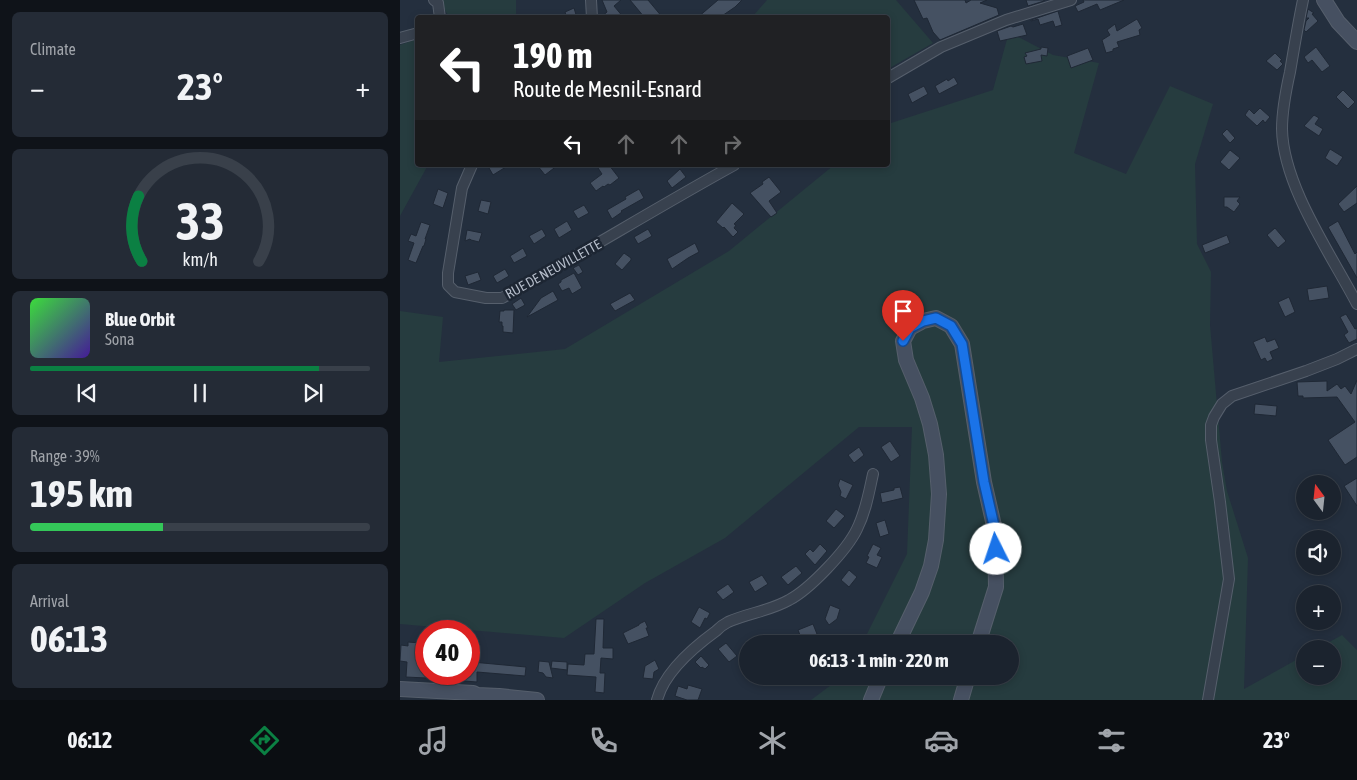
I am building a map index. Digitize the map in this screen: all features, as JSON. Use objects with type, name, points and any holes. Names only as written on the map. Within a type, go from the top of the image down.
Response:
[{"type":"street","points":[[434,0],[438,3],[440,15]]},
{"type":"street","points":[[590,0],[592,15]]},
{"type":"street","points":[[890,77],[949,44],[1006,20],[1071,0]]},
{"type":"street","points":[[1303,0],[1285,98],[1282,129],[1285,154],[1292,178],[1305,208],[1357,304]]},
{"type":"street","points":[[1324,0],[1338,22],[1357,42]]},
{"type":"street","points":[[400,38],[415,34]]},
{"type":"street","name":"RUE DE NEUVILLETTE","points":[[471,167],[462,188],[448,273],[448,285],[455,292],[486,298],[502,298],[730,167]]},
{"type":"street","points":[[901,635],[922,592],[931,566],[936,540],[939,494],[936,455],[930,424],[922,398],[906,360],[903,341],[910,328],[923,321],[936,318],[951,326],[962,344],[984,482],[995,530],[996,587],[981,635]]},
{"type":"street","points":[[1208,700],[1229,579],[1220,502],[1210,440],[1211,425],[1214,417],[1222,404],[1232,396],[1306,371],[1357,349]]},
{"type":"street","points":[[656,700],[670,675],[687,656],[713,633],[727,623],[790,600],[809,587],[840,553],[857,530],[867,504],[874,474]]},
{"type":"street","points":[[871,700],[877,685]]},
{"type":"street","points":[[961,700],[965,685]]},
{"type":"street","points":[[400,689],[473,693],[498,698],[537,700]]},
{"type":"street","points":[[400,696],[456,700],[472,699],[477,695]]},
{"type":"green space","points":[[438,0],[516,0],[516,15],[448,15]]},
{"type":"green space","points":[[767,0],[896,0],[933,43],[890,68],[890,15],[754,15]]},
{"type":"green space","points":[[1009,32],[1053,55],[1099,63],[1074,153],[1126,174],[1170,86],[1213,104],[1195,164],[1197,244],[1211,272],[1210,325],[1222,462],[1227,491],[1248,558],[1244,689],[1296,660],[1296,685],[1341,685],[1341,640],[1333,640],[1342,635],[1357,650],[1357,700],[811,700],[831,685],[1019,685],[1019,635],[866,635],[907,554],[912,427],[859,427],[725,538],[645,583],[564,638],[480,631],[480,620],[415,620],[415,625],[400,624],[400,311],[443,317],[439,362],[565,349],[729,251],[832,167],[890,167],[890,123],[993,90]]},
{"type":"green space","points":[[415,40],[415,167],[427,167],[400,216],[400,45]]},
{"type":"building","points":[[602,0],[621,0],[614,6],[622,15],[604,15],[607,12]]},
{"type":"building","points":[[630,0],[648,0],[660,15],[642,15]]},
{"type":"building","points":[[718,0],[742,0],[723,15],[700,15]]},
{"type":"building","points":[[914,0],[965,0],[966,3],[971,0],[987,0],[980,3],[997,8],[999,15],[940,40],[933,32],[927,18],[923,19]]},
{"type":"building","points":[[1026,0],[1044,0],[1044,1],[1028,6]]},
{"type":"building","points":[[1083,0],[1124,0],[1100,10],[1097,4],[1078,12],[1075,6],[1084,2]]},
{"type":"building","points":[[574,8],[576,15],[566,15],[565,12]]},
{"type":"building","points":[[1308,9],[1314,13],[1312,14],[1318,21],[1306,32],[1304,30],[1306,21],[1309,18],[1306,18]]},
{"type":"building","points":[[1058,11],[1062,25],[1055,27],[1053,21],[1040,25],[1038,19],[1031,21],[1031,20]]},
{"type":"building","points":[[1137,19],[1142,28],[1139,30],[1140,35],[1117,42],[1119,47],[1106,53],[1102,40],[1110,35],[1107,30],[1115,24],[1117,31]]},
{"type":"building","points":[[1023,24],[1027,35],[1000,41],[997,31]]},
{"type":"building","points":[[1041,47],[1048,48],[1047,56],[1041,55],[1042,61],[1026,64],[1024,57],[1027,56],[1025,53],[1041,49]]},
{"type":"building","points":[[1316,47],[1330,66],[1322,72],[1312,60],[1308,63],[1304,57]]},
{"type":"building","points":[[1088,48],[1093,60],[1071,68],[1067,56]]},
{"type":"building","points":[[1275,53],[1282,60],[1280,61],[1283,64],[1277,70],[1266,61]]},
{"type":"building","points":[[954,77],[958,84],[939,94],[935,86]]},
{"type":"building","points":[[924,86],[928,94],[912,103],[908,94]]},
{"type":"building","points":[[1343,90],[1355,102],[1348,109],[1336,97]]},
{"type":"building","points":[[1260,108],[1270,117],[1265,123],[1263,120],[1257,126],[1245,115],[1249,109],[1254,114]]},
{"type":"building","points":[[1314,115],[1319,118],[1315,124],[1323,129],[1319,136],[1304,126]]},
{"type":"building","points":[[1227,129],[1235,138],[1230,143],[1222,134]]},
{"type":"building","points":[[1330,149],[1343,157],[1337,166],[1325,158]]},
{"type":"building","points":[[1230,150],[1240,158],[1229,170],[1220,162]]},
{"type":"building","points":[[491,167],[506,167],[493,175],[489,168]]},
{"type":"building","points":[[539,167],[555,167],[545,175]]},
{"type":"building","points":[[611,167],[619,178],[610,185],[603,186],[596,191],[590,183],[602,174],[598,168]]},
{"type":"building","points":[[680,169],[686,177],[672,188],[667,181]]},
{"type":"building","points":[[769,177],[781,192],[769,201],[777,213],[771,217],[750,193]]},
{"type":"building","points":[[1357,186],[1357,203],[1344,212],[1338,204]]},
{"type":"building","points":[[438,189],[448,193],[443,208],[433,204]]},
{"type":"building","points":[[639,189],[644,198],[621,211],[612,219],[607,210]]},
{"type":"building","points":[[1224,197],[1240,197],[1237,201],[1240,204],[1234,212],[1224,207]]},
{"type":"building","points":[[481,200],[491,202],[488,214],[478,211]]},
{"type":"building","points":[[732,203],[744,214],[734,224],[736,225],[734,228],[738,232],[733,237],[724,227],[716,222]]},
{"type":"building","points":[[584,205],[589,213],[578,219],[573,211]]},
{"type":"building","points":[[567,221],[572,230],[559,238],[554,229]]},
{"type":"building","points":[[1338,221],[1355,254],[1357,252],[1357,278],[1328,227]]},
{"type":"building","points":[[421,222],[430,225],[424,246],[416,263],[408,260],[414,243],[408,241],[411,234],[416,236]]},
{"type":"building","points":[[1275,228],[1286,241],[1278,248],[1267,235]]},
{"type":"building","points":[[542,229],[546,236],[534,244],[529,236]]},
{"type":"building","points":[[648,229],[652,236],[638,244],[634,237]]},
{"type":"building","points":[[467,230],[482,233],[479,242],[470,239],[465,241]]},
{"type":"building","points":[[1227,235],[1230,243],[1205,253],[1202,245]]},
{"type":"building","points":[[695,243],[699,252],[672,269],[667,259]]},
{"type":"building","points":[[523,248],[527,256],[514,263],[510,256]]},
{"type":"building","points":[[624,253],[631,260],[622,270],[615,264]]},
{"type":"building","points":[[579,265],[583,272],[578,275],[573,268]]},
{"type":"building","points":[[505,269],[509,276],[497,283],[493,276]]},
{"type":"building","points":[[478,272],[481,280],[468,285],[465,276]]},
{"type":"building","points":[[574,273],[582,288],[572,294],[569,288],[562,291],[558,284],[561,280]]},
{"type":"building","points":[[1327,286],[1329,298],[1309,301],[1307,289]]},
{"type":"building","points":[[553,291],[558,300],[527,317],[541,298]]},
{"type":"building","points":[[630,293],[635,300],[615,311],[610,304]]},
{"type":"building","points":[[1289,297],[1295,312],[1285,317],[1278,302]]},
{"type":"building","points":[[521,298],[525,305],[516,310],[512,304]]},
{"type":"building","points":[[514,310],[513,333],[503,332],[502,322],[499,322],[500,311]]},
{"type":"building","points":[[1346,314],[1355,329],[1357,328],[1357,339],[1349,343],[1344,335],[1348,332],[1340,317]]},
{"type":"building","points":[[1265,337],[1267,342],[1275,339],[1279,348],[1270,352],[1273,359],[1267,362],[1265,358],[1261,360],[1253,342]]},
{"type":"building","points":[[1357,380],[1357,457],[1345,465],[1328,440],[1355,422],[1337,397],[1303,398],[1303,396],[1298,396],[1297,382],[1327,381],[1327,391],[1337,384],[1341,389],[1345,386],[1351,394]]},
{"type":"building","points":[[1255,404],[1277,406],[1276,416],[1254,414]]},
{"type":"building","points":[[890,441],[900,456],[891,462],[881,447]]},
{"type":"building","points":[[859,447],[864,455],[854,463],[848,455]]},
{"type":"building","points":[[1357,478],[1357,506],[1344,486]]},
{"type":"building","points":[[840,479],[853,485],[846,499],[840,496],[841,492],[838,485]]},
{"type":"building","points":[[900,487],[903,498],[882,503],[880,493]]},
{"type":"building","points":[[836,509],[845,516],[834,528],[826,521]]},
{"type":"building","points":[[885,520],[889,534],[880,537],[876,523]]},
{"type":"building","points":[[820,544],[827,551],[815,565],[805,554],[810,549],[813,552]]},
{"type":"building","points":[[873,544],[881,548],[877,555],[882,557],[877,568],[866,563]]},
{"type":"building","points":[[796,566],[802,573],[788,585],[781,577]]},
{"type":"building","points":[[849,570],[857,577],[849,587],[841,580]]},
{"type":"building","points":[[762,575],[768,584],[755,592],[749,582]]},
{"type":"building","points":[[728,584],[734,592],[723,600],[716,592]]},
{"type":"building","points":[[830,605],[840,609],[837,619],[829,625],[825,619]]},
{"type":"building","points":[[699,607],[710,613],[700,628],[691,622]]},
{"type":"building","points":[[596,619],[604,619],[603,648],[613,648],[613,659],[601,658],[600,673],[605,673],[604,693],[595,692],[596,677],[567,675],[568,664],[584,665],[585,654],[594,654]]},
{"type":"building","points":[[645,621],[649,636],[628,644],[623,633]]},
{"type":"building","points":[[813,624],[817,634],[800,635],[798,630]]},
{"type":"building","points":[[408,642],[415,643],[415,677],[406,677],[407,662],[400,661],[401,645],[408,646]]},
{"type":"building","points":[[726,643],[737,656],[729,662],[718,649]]},
{"type":"building","points":[[701,656],[709,665],[705,669],[695,662]]},
{"type":"building","points":[[655,660],[659,669],[654,672],[653,679],[643,678],[645,666]]},
{"type":"building","points":[[539,661],[549,662],[553,678],[546,677],[543,673],[538,672]]},
{"type":"building","points":[[552,661],[567,662],[567,670],[551,668]]},
{"type":"building","points":[[480,663],[526,667],[525,676],[480,672]]},
{"type":"building","points":[[688,685],[702,689],[698,700],[687,700],[675,696],[678,686],[687,689]]},
{"type":"route","points":[[903,341],[910,328],[923,321],[936,318],[951,326],[962,344],[984,482],[995,530],[996,549]]}]
